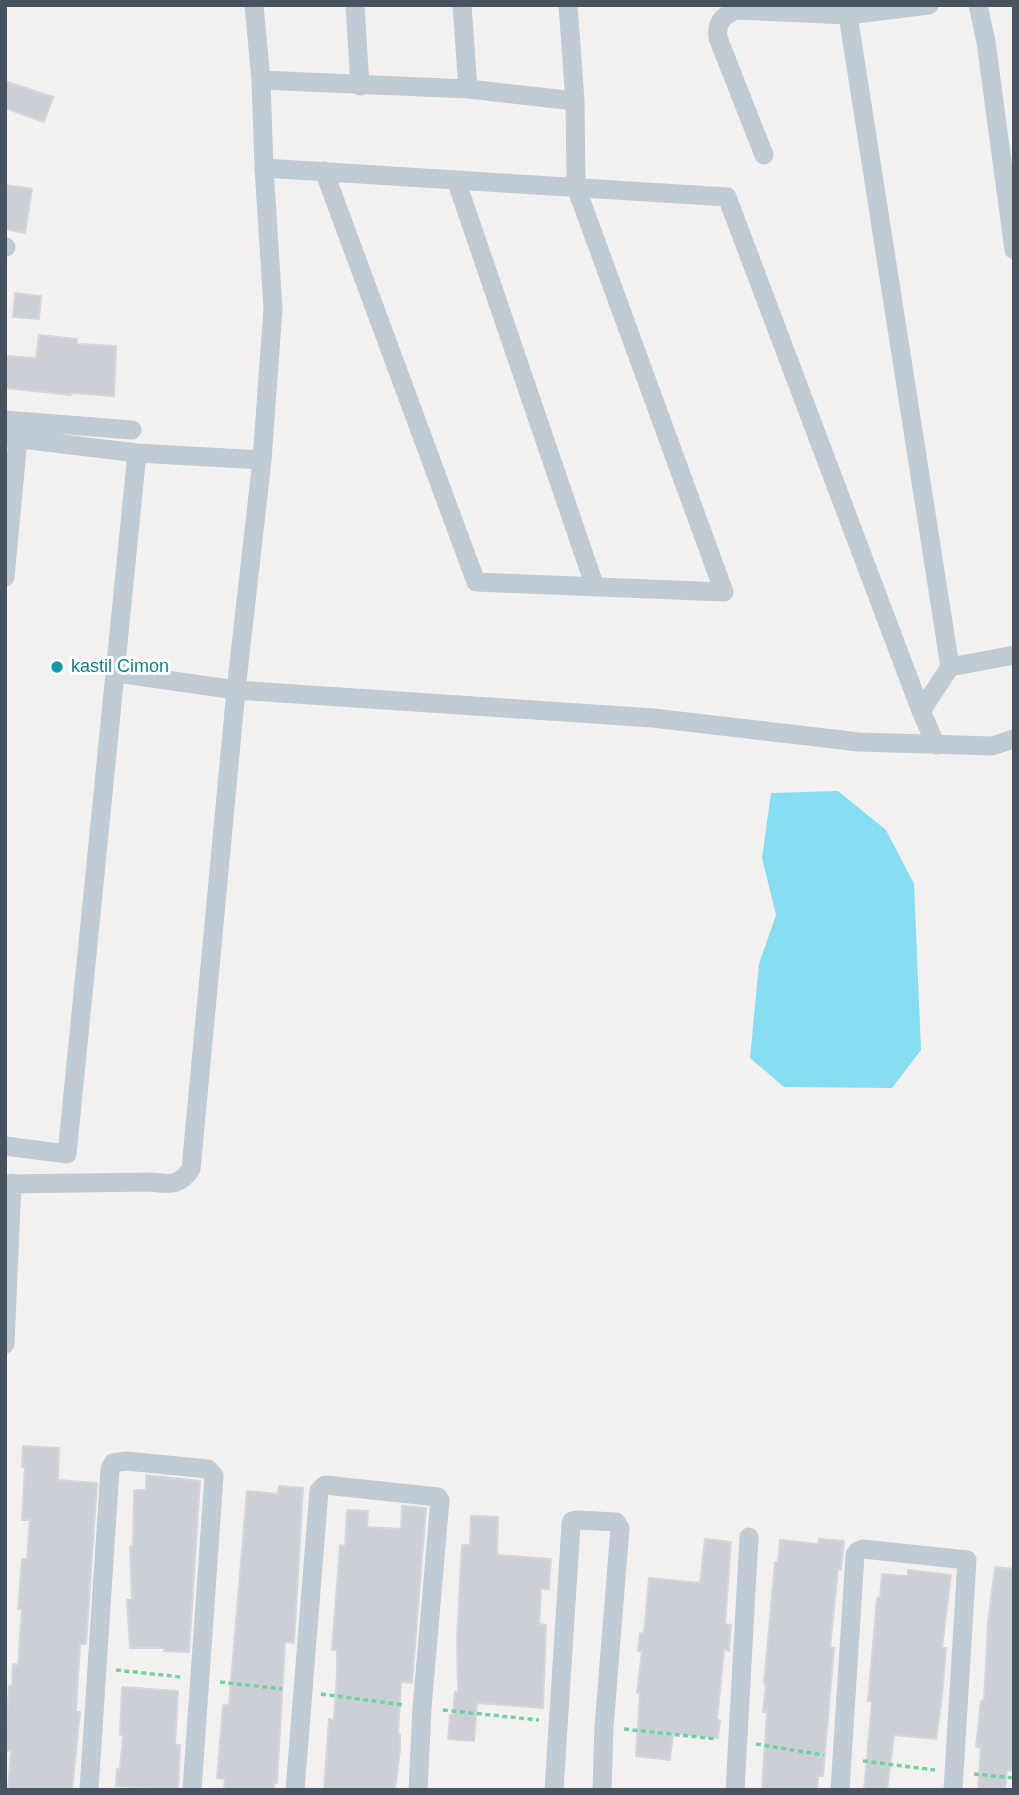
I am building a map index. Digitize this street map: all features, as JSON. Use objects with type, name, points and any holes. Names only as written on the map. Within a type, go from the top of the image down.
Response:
[{"type":"street","points":[[5,1344],[9,1183],[171,1184],[184,1180],[191,1169],[236,690],[262,460],[273,310],[261,80],[254,5]]},
{"type":"street","points":[[355,5],[360,86]]},
{"type":"street","points":[[462,5],[468,89]]},
{"type":"street","points":[[324,172],[475,582],[724,592],[576,187],[575,101],[568,5]]},
{"type":"street","points":[[764,155],[718,38],[719,23],[723,17],[736,10],[848,15],[929,5]]},
{"type":"street","points":[[978,5],[986,42],[1014,250]]},
{"type":"street","points":[[848,15],[950,667],[921,711]]},
{"type":"street","points":[[261,80],[468,89],[575,101]]},
{"type":"street","points":[[264,168],[727,197],[936,745]]},
{"type":"street","points":[[456,180],[595,587]]},
{"type":"street","points":[[5,420],[132,430]]},
{"type":"street","points":[[5,577],[12,438],[137,453],[262,460]]},
{"type":"street","points":[[5,1146],[67,1154],[137,453]]},
{"type":"street","points":[[950,667],[1014,655]]},
{"type":"street","points":[[117,673],[236,690],[653,718],[859,742],[992,746],[1014,739]]},
{"type":"street","points":[[89,1790],[110,1469],[113,1463],[126,1461],[208,1469],[214,1476],[192,1790]]},
{"type":"street","points":[[295,1790],[319,1491],[324,1485],[438,1497],[440,1500],[422,1708],[418,1790]]},
{"type":"street","points":[[554,1790],[570,1525],[577,1520],[616,1522],[620,1528],[604,1727],[602,1790]]},
{"type":"street","points":[[734,1790],[749,1536]]},
{"type":"street","points":[[840,1790],[855,1555],[863,1549],[967,1560],[953,1790]]},
{"type":"water","points":[[838,791],[886,830],[914,884],[921,1050],[892,1088],[784,1087],[750,1058],[759,964],[776,915],[762,858],[771,793]]},
{"type":"building","points":[[5,81],[53,97],[44,122],[5,108]]},
{"type":"building","points":[[5,185],[32,189],[25,233],[5,229]]},
{"type":"building","points":[[15,293],[41,296],[39,319],[13,317]]},
{"type":"building","points":[[39,335],[77,339],[77,344],[116,346],[114,396],[71,395],[5,388],[5,356],[36,358]]},
{"type":"building","points":[[23,1446],[59,1448],[58,1480],[97,1483],[86,1644],[80,1644],[76,1712],[80,1712],[72,1790],[8,1790],[11,1751],[5,1750],[5,1747],[9,1686],[12,1686],[13,1664],[18,1665],[22,1609],[18,1609],[22,1559],[27,1560],[30,1520],[22,1520],[25,1467],[22,1467]]},
{"type":"building","points":[[146,1475],[200,1481],[189,1652],[164,1651],[164,1648],[130,1648],[127,1600],[132,1600],[130,1546],[133,1546],[134,1490],[146,1490]]},
{"type":"building","points":[[279,1486],[303,1488],[294,1643],[285,1642],[277,1783],[274,1783],[274,1790],[224,1790],[225,1779],[217,1778],[223,1705],[229,1705],[247,1491],[278,1494]]},
{"type":"building","points":[[402,1506],[426,1508],[412,1683],[401,1682],[398,1734],[400,1750],[395,1790],[324,1790],[329,1719],[334,1720],[337,1650],[332,1650],[340,1545],[345,1546],[347,1510],[368,1511],[367,1527],[401,1529]]},
{"type":"building","points":[[471,1516],[498,1517],[497,1555],[551,1559],[549,1589],[541,1589],[539,1624],[546,1625],[543,1708],[477,1703],[474,1741],[448,1739],[450,1715],[453,1715],[455,1692],[458,1692],[457,1638],[462,1545],[470,1545]]},
{"type":"building","points":[[705,1539],[731,1542],[725,1624],[731,1625],[729,1651],[724,1650],[717,1720],[720,1720],[718,1738],[673,1733],[670,1760],[636,1756],[640,1693],[637,1693],[642,1651],[638,1651],[640,1633],[644,1634],[649,1578],[700,1583]]},
{"type":"building","points":[[819,1539],[844,1541],[841,1569],[838,1569],[830,1648],[834,1648],[823,1776],[818,1776],[817,1790],[762,1790],[767,1712],[763,1712],[764,1684],[775,1562],[778,1562],[780,1540],[818,1544]]},
{"type":"building","points":[[995,1567],[1014,1569],[1014,1760],[1013,1771],[1007,1770],[1005,1790],[978,1790],[981,1748],[976,1747],[981,1701],[984,1701],[988,1623]]},
{"type":"building","points":[[908,1570],[951,1575],[942,1648],[946,1648],[936,1739],[894,1735],[887,1790],[864,1790],[877,1598],[880,1598],[882,1574],[908,1576]]},
{"type":"building","points":[[122,1687],[178,1691],[175,1745],[180,1745],[178,1790],[116,1786],[123,1735],[120,1735]]},
{"type":"place","name":"kastil Cimon","points":[[57,667]]}]
